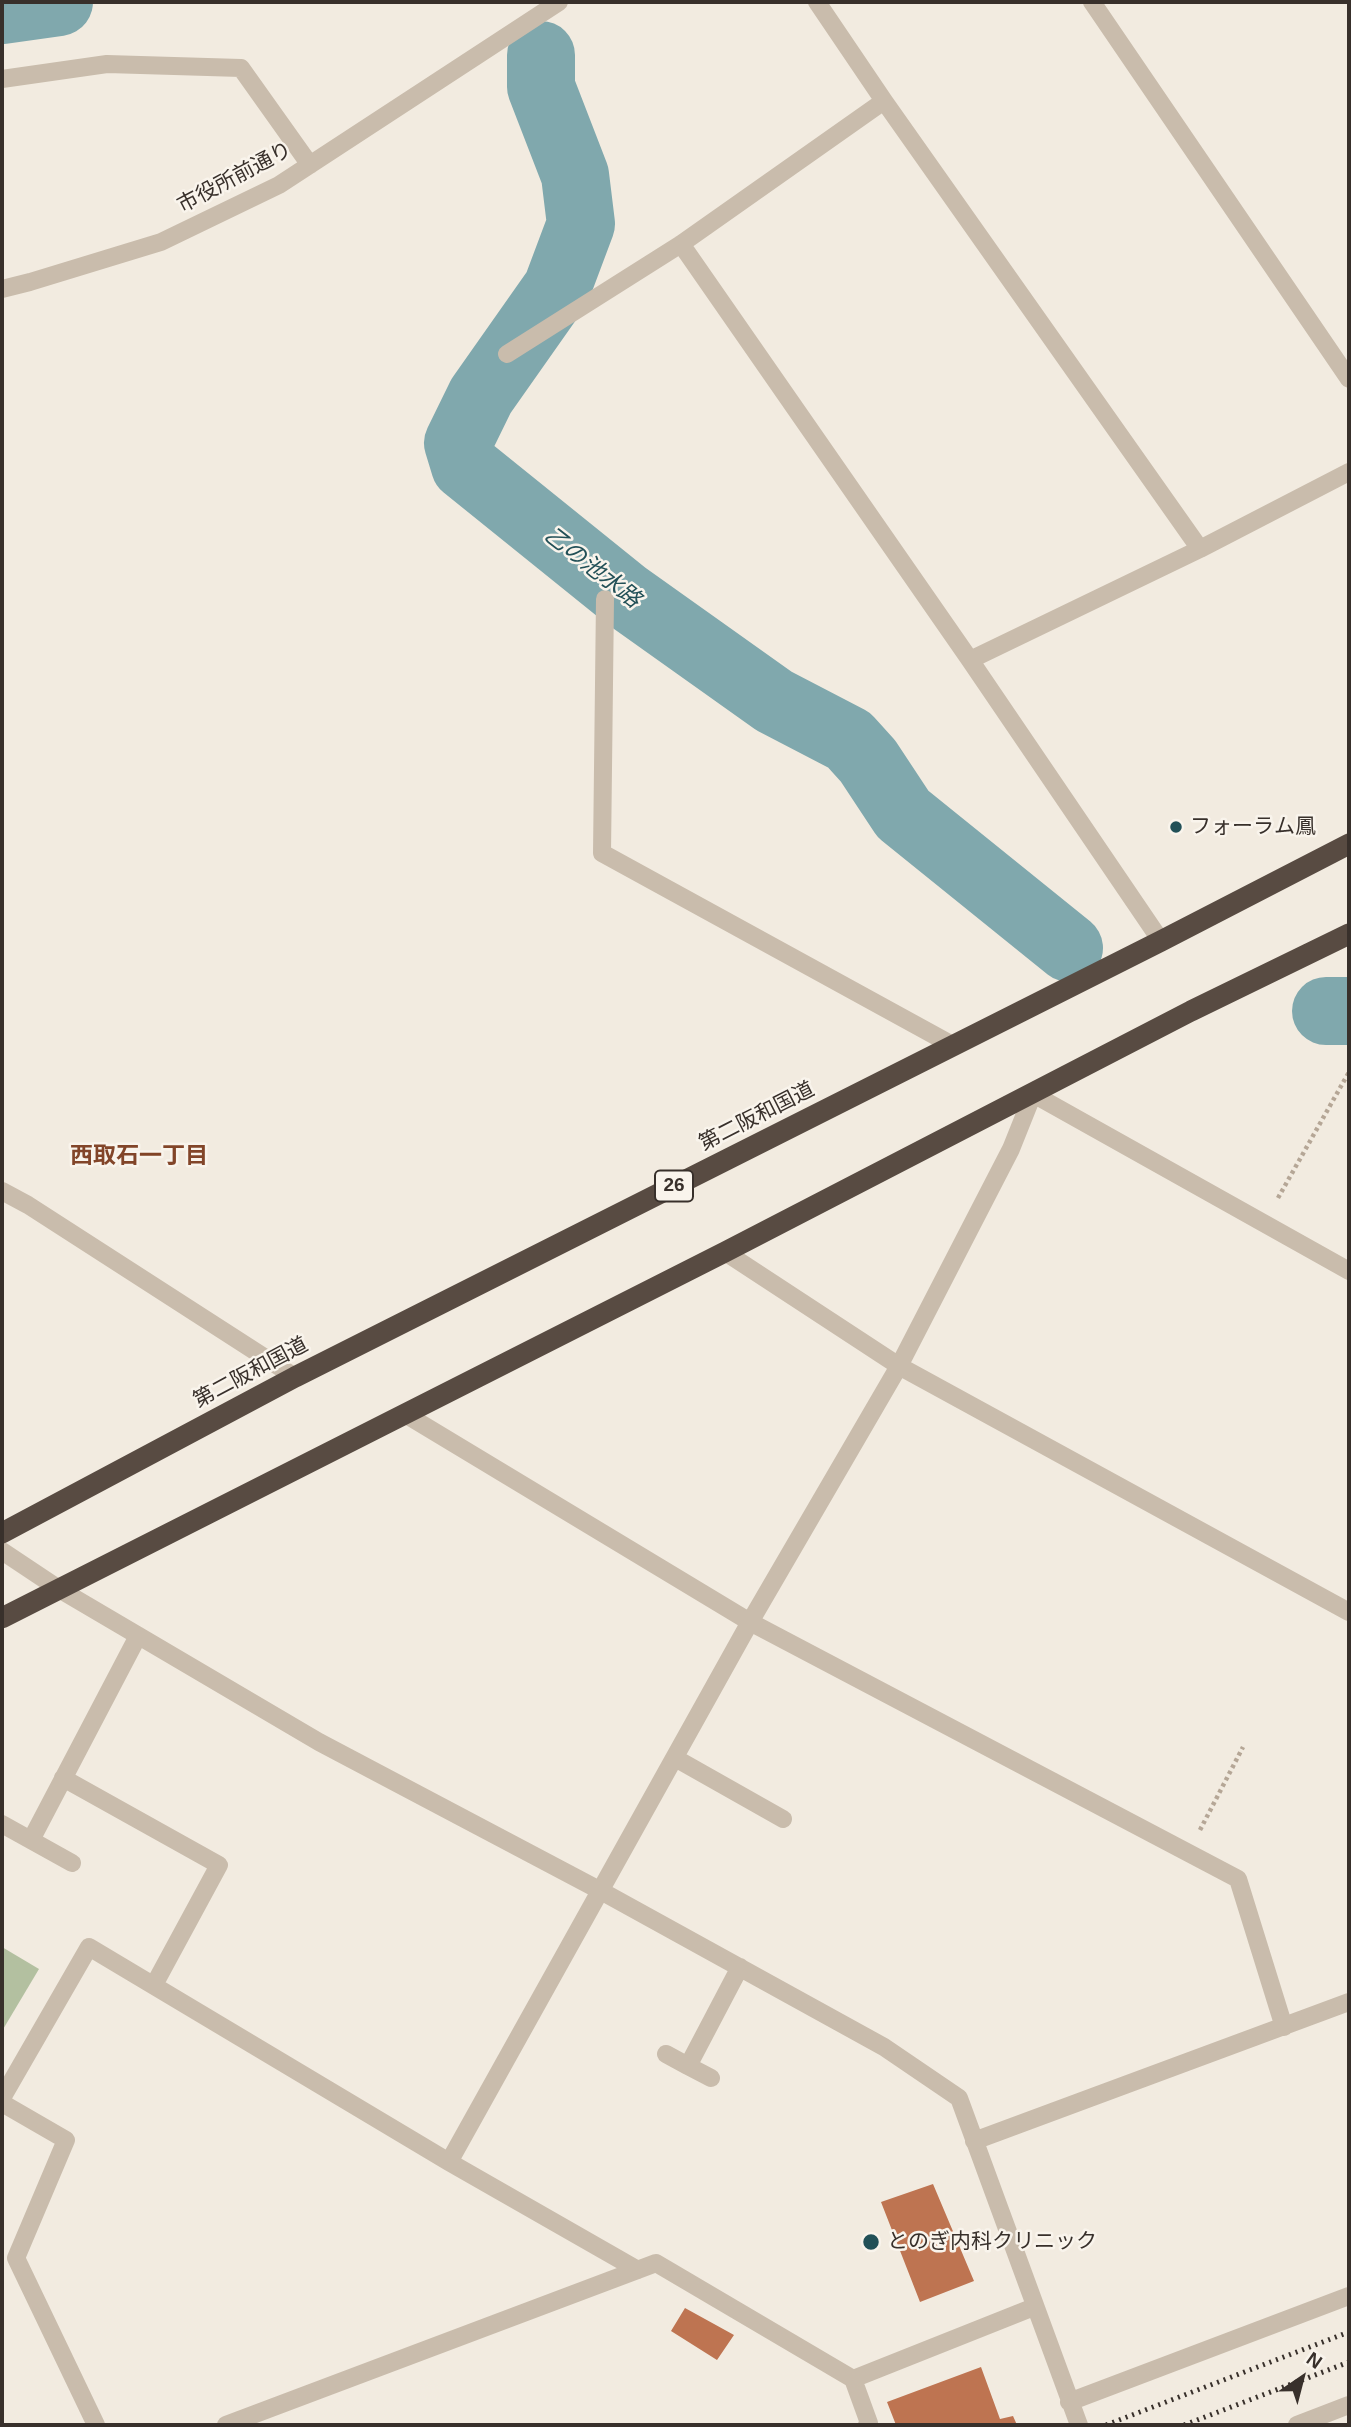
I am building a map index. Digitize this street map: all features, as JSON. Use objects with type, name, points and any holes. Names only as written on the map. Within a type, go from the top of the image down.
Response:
[{"type":"highway","name":"第二阪和国道","points":[[2,1533],[295,1377],[1349,844]]},
{"type":"highway","points":[[2,1618],[1349,934]]},
{"type":"street","name":"市役所前通り","points":[[2,289],[160,242],[279,185],[559,2]]},
{"type":"street","points":[[817,2],[1200,549]]},
{"type":"street","points":[[1091,2],[1349,379]]},
{"type":"street","points":[[2,79],[107,64],[241,68],[310,164]]},
{"type":"street","points":[[507,354],[681,244],[884,101]]},
{"type":"street","points":[[681,244],[1161,941]]},
{"type":"street","points":[[970,660],[1200,549],[1349,472]]},
{"type":"street","points":[[605,599],[602,853],[954,1046]]},
{"type":"street","points":[[449,2162],[750,1622],[899,1366],[1011,1149],[1034,1094],[1349,1272]]},
{"type":"street","points":[[2,1191],[28,1205],[295,1377]]},
{"type":"street","points":[[724,1252],[899,1366],[1349,1612]]},
{"type":"street","points":[[405,1414],[750,1622],[1238,1879],[1284,2027]]},
{"type":"street","points":[[2,1552],[59,1589],[319,1742],[601,1891],[884,2047],[959,2098],[1079,2425]]},
{"type":"street","points":[[31,1840],[138,1636]]},
{"type":"street","points":[[675,1758],[783,1819]]},
{"type":"street","points":[[64,1778],[219,1865],[154,1985]]},
{"type":"street","points":[[2,1824],[72,1863]]},
{"type":"street","points":[[2,2098],[89,1947],[449,2162],[638,2270]]},
{"type":"street","points":[[688,2066],[740,1967]]},
{"type":"street","points":[[974,2141],[1349,2002]]},
{"type":"street","points":[[666,2054],[711,2078]]},
{"type":"street","points":[[2,2104],[66,2140],[16,2258],[96,2425]]},
{"type":"street","points":[[226,2425],[656,2263],[853,2379],[869,2423],[867,2425]]},
{"type":"street","points":[[1069,2402],[1349,2296]]},
{"type":"street","points":[[853,2379],[1034,2307]]},
{"type":"street","points":[[1297,2425],[1349,2405]]},
{"type":"path","points":[[1264,1223],[1349,1072]]},
{"type":"path","points":[[1189,1852],[1243,1747]]},
{"type":"green space","points":[[2,1947],[39,1969],[2,2031]]},
{"type":"building","points":[[933,2184],[974,2281],[920,2302],[881,2202]]},
{"type":"building","points":[[685,2308],[734,2335],[717,2360],[671,2331]]},
{"type":"building","points":[[981,2367],[1000,2419],[1013,2416],[1017,2425],[896,2425],[887,2402]]},
{"type":"waterway","name":"乙の池水路","points":[[2,10],[59,2]]},
{"type":"waterway","name":"乙の池水路","points":[[541,55],[541,87],[575,175],[581,224],[557,288],[481,396],[458,443],[465,466],[625,595],[774,701],[849,740],[868,761],[903,814],[1069,948]]},
{"type":"waterway","name":"乙の池水路","points":[[1326,1011],[1349,1011]]},
{"type":"railway","points":[[1106,2425],[1349,2332]]},
{"type":"railway","points":[[1184,2425],[1349,2362]]},
{"type":"place","name":"フォーラム鳳","points":[[1176,827]]},
{"type":"place","name":"とのぎ内科クリニック","points":[[871,2242]]},
{"type":"district","name":"西取石一丁目","points":[[139,1157]]}]
